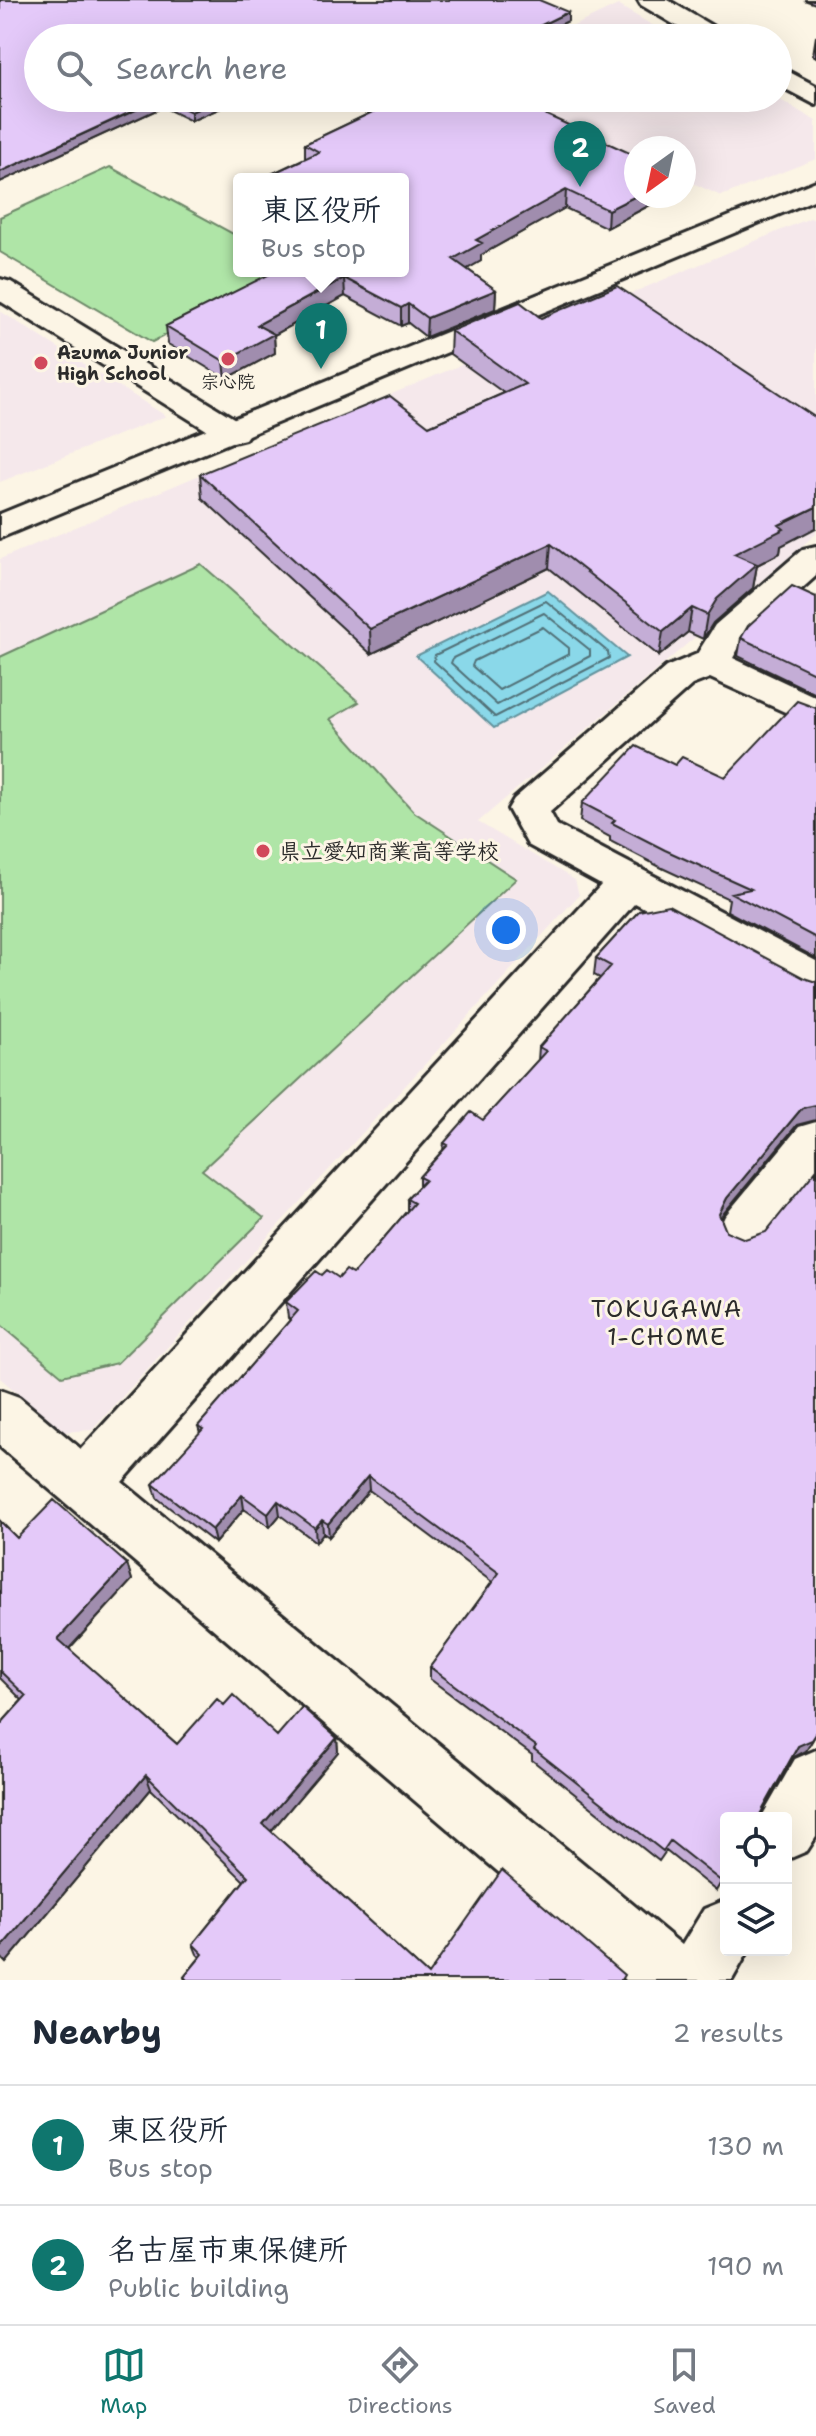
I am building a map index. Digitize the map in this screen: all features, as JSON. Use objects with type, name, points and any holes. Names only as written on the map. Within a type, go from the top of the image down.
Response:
[{"type":"street","points":[[650,0],[691,24]]},
{"type":"street","points":[[792,82],[816,97]]},
{"type":"street","points":[[0,527],[816,189]]},
{"type":"street","points":[[0,288],[233,432]]},
{"type":"street","points":[[816,557],[728,634],[711,663],[679,676],[528,809],[542,835],[816,981]]},
{"type":"street","points":[[711,663],[816,713]]},
{"type":"street","points":[[83,1486],[631,880]]},
{"type":"street","points":[[742,1231],[816,1141]]},
{"type":"street","points":[[0,1414],[674,1980]]},
{"type":"street","points":[[792,1820],[816,1780]]},
{"type":"street","points":[[697,1980],[720,1941]]},
{"type":"shaded area","points":[[618,5],[650,24],[578,24]]},
{"type":"shaded area","points":[[792,107],[816,121],[816,159],[721,196],[696,185],[696,136],[624,136],[624,151],[539,112],[792,112]]},
{"type":"shaded area","name":"県立愛知商業高等学校","points":[[810,218],[816,220],[816,534],[478,822],[575,880],[579,895],[92,1430],[62,1432],[0,1378],[0,559]]},
{"type":"shaded area","name":"Azuma Junior High School","points":[[0,311],[166,416],[0,482]]},
{"type":"green space","points":[[110,167],[233,234],[233,277],[279,277],[152,342],[0,252],[0,217]]},
{"type":"green space","points":[[201,564],[359,702],[330,719],[414,812],[516,879],[202,1170],[264,1218],[117,1363],[62,1376],[0,1324],[0,657]]},
{"type":"water","points":[[548,591],[627,657],[494,728],[416,656]]},
{"type":"building","points":[[0,0],[539,0],[568,12],[544,24],[24,24],[24,112],[131,112],[0,172]]},
{"type":"building","points":[[372,112],[540,112],[624,151],[624,202],[608,210],[566,190],[476,240],[482,243],[453,259],[496,290],[427,318],[408,304],[401,308],[344,278],[257,325],[274,334],[224,361],[166,326],[264,277],[409,277],[409,173],[274,173],[319,152],[305,144]]},
{"type":"building","points":[[617,286],[816,418],[816,507],[779,525],[784,529],[734,554],[757,564],[717,599],[707,615],[692,608],[663,632],[551,544],[370,629],[200,474],[390,396],[429,426],[525,384],[451,331],[520,302],[541,318]]},
{"type":"building","points":[[792,586],[816,597],[816,674],[741,638],[748,626]]},
{"type":"building","points":[[797,701],[816,708],[816,938],[731,893],[751,889],[665,850],[612,823],[615,820],[582,803],[636,746],[675,765],[682,757],[725,777]]},
{"type":"building","points":[[668,905],[816,982],[816,1105],[802,1108],[727,1198],[719,1214],[726,1231],[745,1239],[766,1232],[816,1170],[816,1734],[812,1740],[798,1746],[761,1812],[720,1812],[720,1880],[670,1841],[663,1851],[534,1749],[536,1746],[430,1667],[499,1573],[368,1476],[328,1524],[322,1520],[315,1528],[278,1501],[268,1514],[242,1495],[212,1530],[153,1484],[203,1429],[198,1426],[298,1311],[286,1302],[316,1271],[322,1275],[327,1270],[339,1278],[346,1270],[353,1274],[414,1203],[407,1199],[425,1180],[419,1177],[448,1145],[444,1143],[471,1112],[483,1120],[546,1051],[539,1047],[611,966],[596,958],[639,911]]},
{"type":"building","points":[[54,1500],[127,1564],[58,1639],[177,1744],[217,1699],[224,1705],[233,1695],[277,1736],[302,1707],[337,1738],[263,1824],[428,1975],[502,1870],[624,1975],[621,1980],[187,1980],[184,1977],[203,1954],[193,1944],[248,1876],[146,1775],[0,1949],[0,1725],[26,1696],[0,1671],[0,1521],[17,1538]]},
{"type":"place","name":"名古屋市東保健所","points":[[580,187]]},
{"type":"place","name":"宗心院","points":[[228,359]]},
{"type":"place","name":"Azuma Junior High School","points":[[41,363]]},
{"type":"place","name":"東区役所","points":[[321,369]]},
{"type":"place","name":"県立愛知商業高等学校","points":[[263,851]]},
{"type":"district","name":"TOKUGAWA 1-CHOME","points":[[667,1323]]}]
